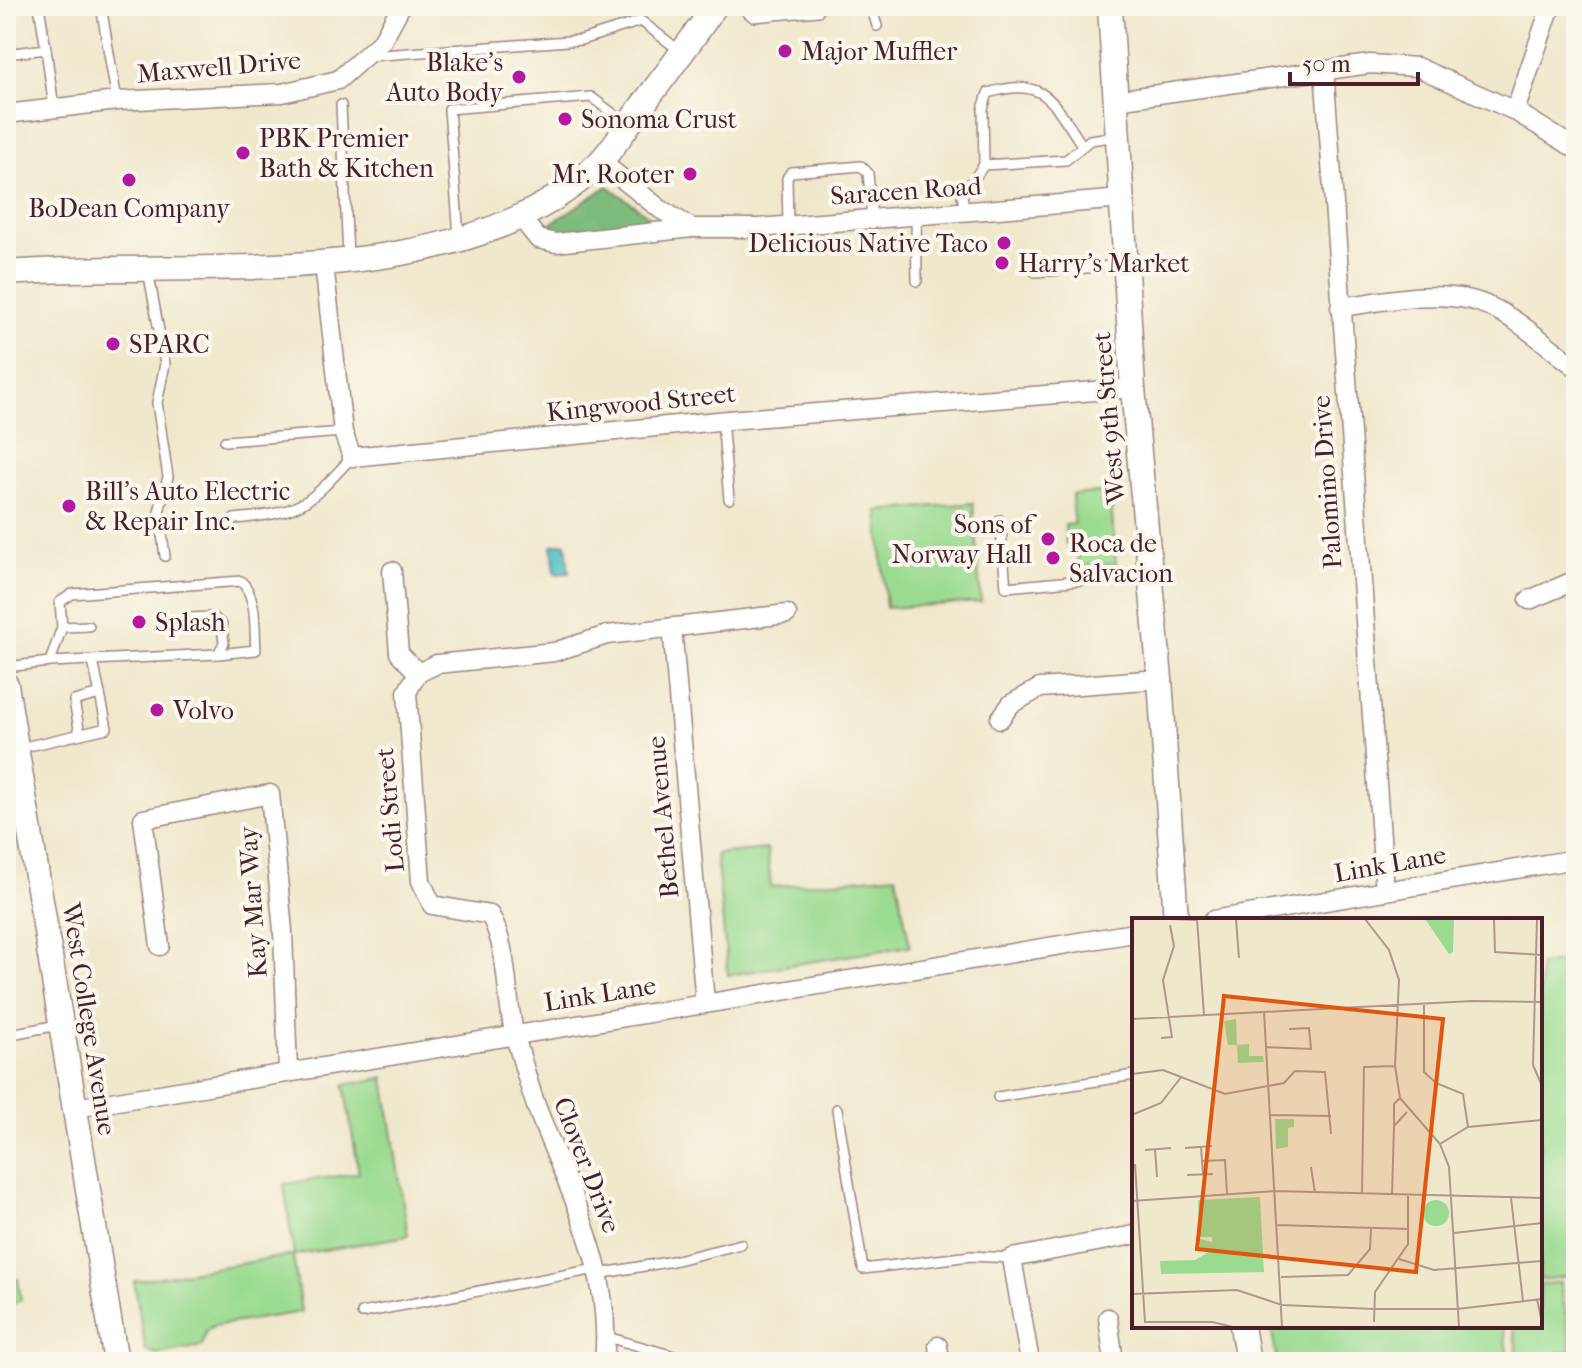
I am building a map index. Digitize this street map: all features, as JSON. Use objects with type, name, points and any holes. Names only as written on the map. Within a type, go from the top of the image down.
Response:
[{"type":"main road","points":[[6,273],[147,266],[324,264],[426,251],[459,240],[519,215],[561,192],[600,161],[715,6]]},
{"type":"main road","name":"West 9th Street","points":[[1110,6],[1133,388],[1160,679],[1176,918]]},
{"type":"main road","name":"West College Avenue","points":[[6,685],[16,748],[19,796],[61,1025],[116,1362]]},
{"type":"main road","points":[[1242,1328],[1248,1362]]},
{"type":"street","name":"Maxwell Drive","points":[[6,114],[117,101],[282,93],[338,80],[369,56],[382,41],[401,6]]},
{"type":"street","points":[[1515,111],[1551,6]]},
{"type":"street","points":[[1116,100],[1324,69],[1370,64],[1417,67],[1515,111],[1576,149]]},
{"type":"street","name":"Palomino Drive","points":[[1324,69],[1385,891]]},
{"type":"street","points":[[600,161],[660,209],[692,228]]},
{"type":"street","name":"Saracen Road","points":[[519,215],[538,239],[556,243],[692,228],[788,225],[1123,199]]},
{"type":"street","points":[[324,264],[343,432],[352,457]]},
{"type":"street","points":[[1340,307],[1438,296],[1472,300],[1503,315],[1576,367]]},
{"type":"street","name":"Kingwood Street","points":[[352,457],[722,420],[1133,388]]},
{"type":"street","points":[[392,571],[399,653],[418,673],[437,664],[554,652],[607,635],[787,614]]},
{"type":"street","points":[[1529,600],[1576,580]]},
{"type":"street","name":"Bethel Avenue","points":[[672,627],[705,1003]]},
{"type":"street","name":"Lodi Street","points":[[418,673],[407,692],[421,881],[432,905],[490,915],[503,939],[515,1035]]},
{"type":"street","points":[[1000,719],[1011,704],[1040,688],[1160,679]]},
{"type":"street","name":"Kay Mar Way","points":[[160,946],[143,819],[270,794],[283,931],[288,1072]]},
{"type":"street","name":"Link Lane","points":[[1225,918],[1576,859]]},
{"type":"street","name":"Link Lane","points":[[75,1108],[1132,933]]},
{"type":"street","name":"Clover Drive","points":[[515,1035],[539,1114],[584,1216],[607,1337],[604,1362]]},
{"type":"street","points":[[1030,1362],[1012,1258],[1132,1235]]},
{"type":"street","points":[[1108,1318],[1114,1362]]},
{"type":"lane","points":[[39,6],[54,108]]},
{"type":"lane","points":[[101,6],[117,101]]},
{"type":"lane","points":[[740,6],[753,17],[818,11],[815,6]]},
{"type":"lane","points":[[871,6],[877,26]]},
{"type":"lane","points":[[369,56],[581,40],[641,21],[682,53]]},
{"type":"lane","points":[[6,54],[46,49]]},
{"type":"lane","points":[[965,212],[962,195],[984,165],[983,109],[988,93],[1003,88],[1035,87],[1049,96],[1082,145]]},
{"type":"lane","points":[[459,240],[449,109],[591,97],[628,125]]},
{"type":"lane","points":[[341,105],[348,261]]},
{"type":"lane","points":[[984,165],[1066,160],[1093,139],[1118,136]]},
{"type":"lane","points":[[788,225],[787,178],[791,172],[847,167],[861,166],[868,173],[872,219]]},
{"type":"lane","points":[[916,216],[917,281]]},
{"type":"lane","points":[[1035,272],[1126,265]]},
{"type":"lane","points":[[147,266],[165,364],[157,403],[168,477],[159,512],[165,556]]},
{"type":"lane","points":[[722,420],[729,499]]},
{"type":"lane","points":[[225,441],[343,432]]},
{"type":"lane","points":[[234,519],[293,511],[322,491],[352,457]]},
{"type":"lane","points":[[1000,520],[1006,587],[1150,574]]},
{"type":"lane","points":[[6,667],[256,650],[253,601],[249,589],[241,581],[72,594],[60,602],[62,627],[50,662]]},
{"type":"lane","points":[[189,618],[213,617],[222,625],[224,643],[218,654]]},
{"type":"lane","points":[[62,627],[89,626]]},
{"type":"lane","points":[[16,748],[107,728],[93,661]]},
{"type":"lane","points":[[80,734],[74,701],[100,694]]},
{"type":"lane","points":[[6,1035],[61,1025]]},
{"type":"lane","points":[[998,1097],[1132,1075]]},
{"type":"lane","points":[[837,1109],[863,1269],[971,1256],[1012,1258]]},
{"type":"lane","points":[[362,1313],[673,1261],[741,1244]]},
{"type":"lane","points":[[607,1337],[695,1362]]},
{"type":"green space","points":[[608,186],[649,216],[650,223],[552,233],[549,225]]},
{"type":"green space","points":[[1110,492],[1116,564],[1079,566],[1077,545],[1066,545],[1065,525],[1074,524],[1072,495]]},
{"type":"green space","points":[[973,503],[981,602],[886,608],[878,511]]},
{"type":"green space","points":[[767,849],[771,887],[896,875],[910,946],[728,975],[716,854]]},
{"type":"green space","points":[[1576,959],[1576,1275],[1542,1280],[1542,965]]},
{"type":"green space","points":[[384,1078],[408,1236],[294,1255],[284,1184],[359,1173],[344,1085]]},
{"type":"green space","points":[[293,1255],[301,1312],[213,1326],[206,1331],[202,1346],[158,1354],[146,1351],[134,1281]]},
{"type":"green space","points":[[18,1279],[21,1300],[6,1307],[6,1281]]},
{"type":"green space","points":[[1560,1282],[1572,1351],[1518,1360],[1513,1328],[1542,1328],[1542,1285]]},
{"type":"green space","points":[[1271,1328],[1503,1328],[1509,1362],[1277,1362]]},
{"type":"water","points":[[566,543],[569,573],[555,574],[552,545]]},
{"type":"place","name":"Major Muffler","points":[[785,51]]},
{"type":"place","name":"Blake's Auto Body","points":[[519,77]]},
{"type":"place","name":"Sonoma Crust","points":[[565,119]]},
{"type":"place","name":"PBK Premier Bath & Kitchen","points":[[243,153]]},
{"type":"place","name":"Mr. Rooter","points":[[690,174]]},
{"type":"place","name":"BoDean Company","points":[[129,180]]},
{"type":"place","name":"Delicious Native Taco","points":[[1004,243]]},
{"type":"place","name":"Harry's Market","points":[[1002,263]]},
{"type":"place","name":"SPARC","points":[[113,344]]},
{"type":"place","name":"Bill's Auto Electric & Repair Inc.","points":[[69,506]]},
{"type":"place","name":"Sons of Norway Hall","points":[[1048,539]]},
{"type":"place","name":"Roca de Salvacion","points":[[1053,558]]},
{"type":"place","name":"Splash","points":[[139,622]]},
{"type":"place","name":"Volvo","points":[[157,710]]}]
